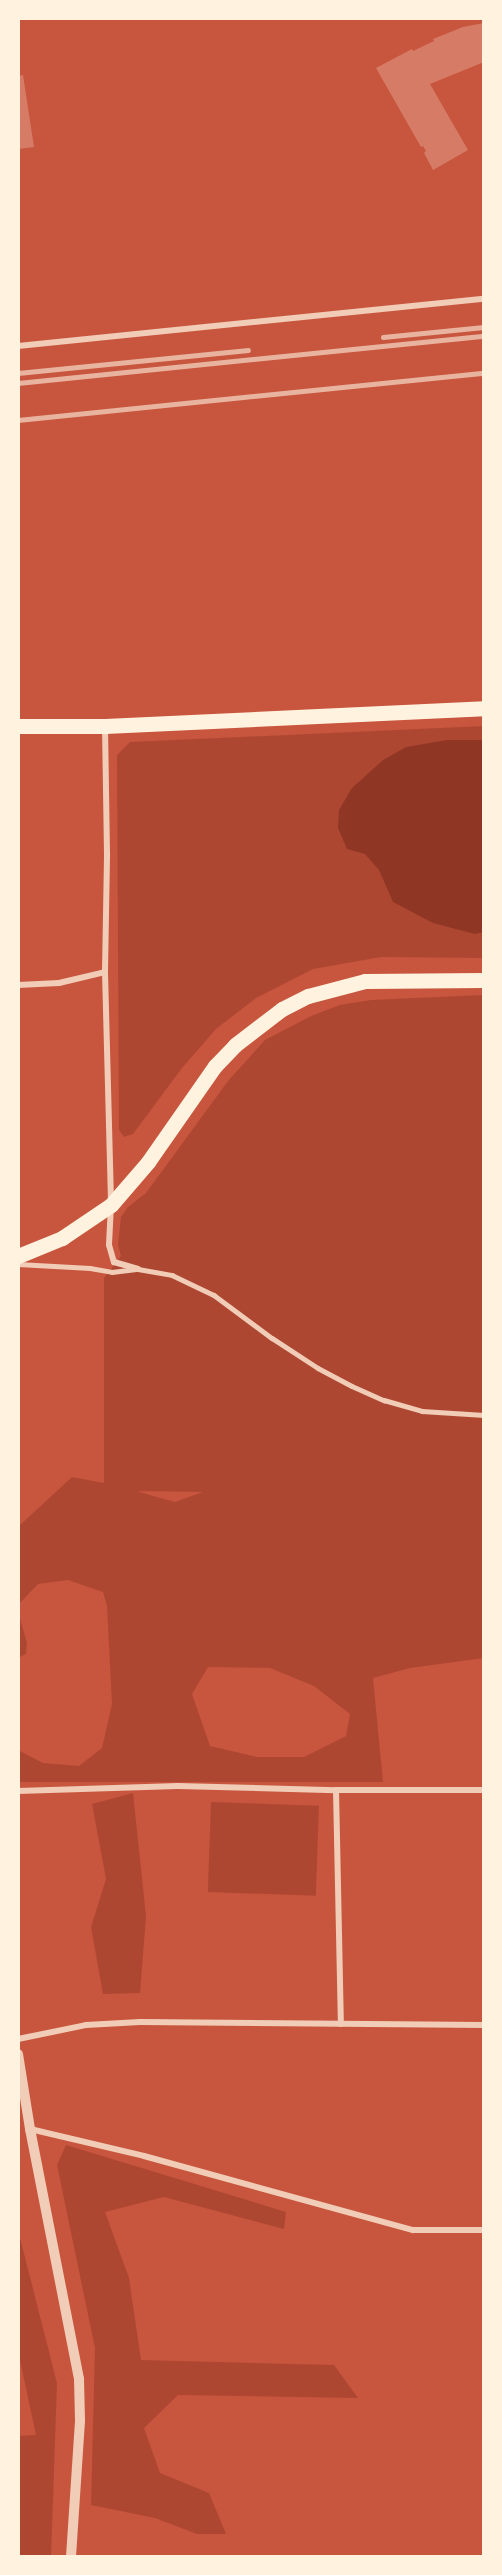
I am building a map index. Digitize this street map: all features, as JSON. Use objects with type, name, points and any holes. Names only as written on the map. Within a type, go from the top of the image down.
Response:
[{"type":"main road","points":[[18,726],[105,726],[484,708]]},
{"type":"main road","points":[[18,1256],[62,1238],[111,1205],[148,1162],[215,1066],[235,1045],[282,1009],[308,996],[365,981],[484,980]]},
{"type":"street","points":[[18,346],[484,299]]},
{"type":"street","points":[[105,726],[107,857],[105,972],[111,1255],[114,1262],[138,1269]]},
{"type":"street","points":[[18,985],[59,983],[105,972]]},
{"type":"street","points":[[18,1791],[168,1786],[336,1790],[484,1790]]},
{"type":"street","points":[[336,1790],[341,2024]]},
{"type":"street","points":[[18,2039],[86,2025],[140,2022],[484,2025]]},
{"type":"street","points":[[18,2054],[30,2129],[79,2379],[80,2421],[71,2557]]},
{"type":"street","points":[[30,2129],[144,2156],[405,2228],[435,2231],[484,2230]]},
{"type":"lane","points":[[18,1264],[90,1268],[112,1272],[138,1269],[172,1275],[214,1295],[318,1368],[384,1400],[422,1412],[484,1415]]},
{"type":"shaded area","points":[[484,726],[484,958],[381,957],[313,969],[256,998],[216,1029],[182,1068],[133,1134],[124,1137],[119,1130],[117,755],[130,742]]},
{"type":"shaded area","points":[[447,740],[484,740],[484,932],[475,934],[433,923],[393,902],[379,870],[365,854],[347,849],[338,828],[339,810],[352,788],[383,760],[406,747]]},
{"type":"shaded area","points":[[484,995],[484,1658],[410,1668],[373,1678],[383,1782],[18,1782],[18,1750],[43,1763],[79,1766],[102,1748],[112,1704],[107,1606],[103,1592],[68,1580],[38,1584],[18,1605],[18,1527],[72,1477],[104,1483],[104,1278],[121,1256],[118,1245],[121,1217],[128,1207],[146,1193],[228,1081],[265,1040],[311,1016],[340,1005],[371,1000]],"holes":[[[139,1491],[203,1492],[175,1502]],[[208,1667],[270,1668],[314,1686],[350,1714],[346,1736],[304,1757],[257,1757],[210,1746],[192,1694]]]},
{"type":"shaded area","points":[[18,1612],[27,1643],[26,1654],[18,1658]]},
{"type":"shaded area","points":[[133,1793],[146,1916],[140,1993],[103,1994],[91,1927],[106,1879],[92,1804]]},
{"type":"shaded area","points":[[211,1802],[319,1806],[316,1896],[208,1892]]},
{"type":"shaded area","points":[[66,2145],[286,2212],[284,2229],[164,2197],[105,2212],[129,2278],[141,2360],[334,2365],[358,2398],[178,2395],[144,2428],[160,2473],[209,2493],[226,2534],[197,2534],[155,2518],[91,2505],[95,2348],[57,2165]]},
{"type":"shaded area","points":[[19,2234],[57,2383],[51,2557],[18,2557],[18,2436],[36,2435],[18,2351]]},
{"type":"building","points":[[484,23],[484,62],[430,84],[468,150],[433,170],[424,153],[426,151],[423,146],[421,147],[376,68],[412,49],[413,51],[434,41],[433,39],[463,27]]},
{"type":"building","points":[[23,75],[34,147],[18,149],[18,76]]},
{"type":"railway","points":[[383,337],[484,327]]},
{"type":"railway","points":[[18,383],[484,336]]},
{"type":"railway","points":[[18,373],[248,350]]},
{"type":"railway","points":[[18,420],[484,373]]}]
